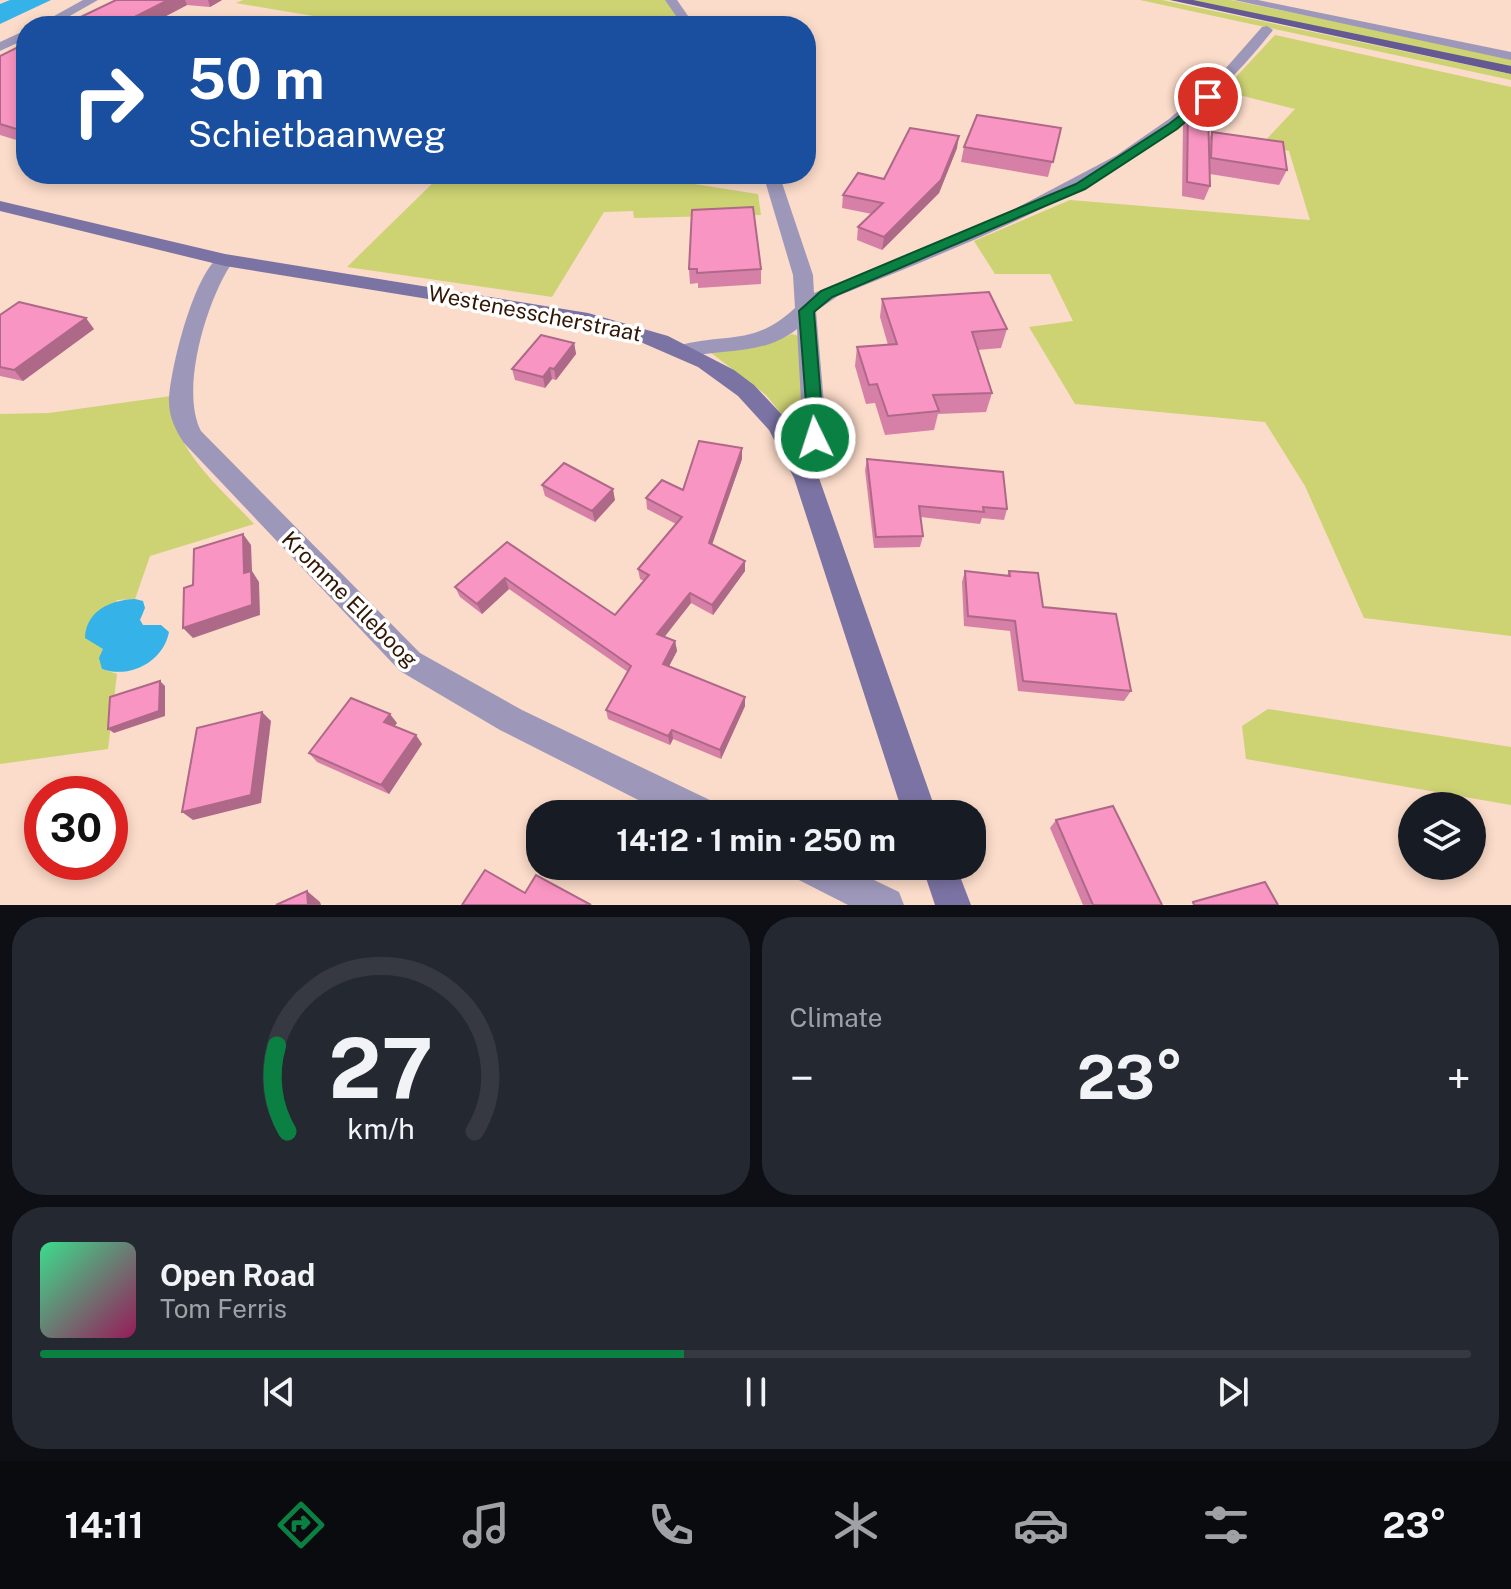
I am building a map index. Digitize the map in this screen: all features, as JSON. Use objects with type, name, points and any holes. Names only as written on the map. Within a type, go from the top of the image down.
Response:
[{"type":"main road","points":[[1176,0],[1511,70]]},
{"type":"street","points":[[61,16],[92,0]]},
{"type":"street","points":[[1240,0],[1511,56]]},
{"type":"street","points":[[685,351],[703,345],[759,341],[785,331],[827,294],[1080,187],[1173,126],[1239,67],[1267,30]]},
{"type":"street","points":[[774,184],[803,275],[807,311],[815,438],[800,459]]},
{"type":"street","name":"Westenesscherstraat","points":[[0,206],[225,260],[588,319],[646,333],[726,375],[764,408],[800,459],[915,800]]},
{"type":"street","name":"Kromme Elleboog","points":[[225,260],[216,269],[187,363],[180,403],[183,422],[192,437],[410,662],[511,720],[674,800]]},
{"type":"street","points":[[835,880],[886,905]]},
{"type":"street","points":[[944,880],[953,905]]},
{"type":"green space","points":[[243,0],[668,0],[679,16],[313,16],[236,3]]},
{"type":"green space","points":[[1140,0],[1162,0],[1511,74],[1511,80]]},
{"type":"green space","points":[[1190,0],[1231,0],[1511,58],[1511,67]]},
{"type":"green space","points":[[1275,35],[1511,87],[1511,636],[1364,618],[1305,486],[1265,422],[1075,404],[1029,327],[1073,321],[1050,274],[995,274],[974,241],[1070,200],[1310,220],[1289,151],[1262,144],[1295,109],[1223,91]]},
{"type":"green space","points":[[432,184],[694,184],[758,194],[761,215],[634,218],[633,211],[604,212],[552,297],[347,267]]},
{"type":"green space","points":[[792,334],[799,336],[806,433],[801,438],[766,395],[710,352],[772,342]]},
{"type":"green space","points":[[171,396],[173,415],[188,450],[254,524],[150,556],[135,599],[117,600],[98,644],[103,649],[102,669],[117,674],[108,749],[0,764],[0,414],[49,413]]},
{"type":"green space","points":[[1268,709],[1511,747],[1511,805],[1486,801],[1486,792],[1436,792],[1246,759],[1242,726]]},
{"type":"water","points":[[10,0],[51,0],[0,24],[0,4]]},
{"type":"water","points":[[135,599],[143,601],[145,608],[140,620],[143,625],[161,625],[169,632],[166,643],[144,666],[123,672],[102,669],[99,658],[103,649],[85,638],[86,629],[101,609]]},
{"type":"building","points":[[116,0],[168,0],[137,16],[83,16]]},
{"type":"building","points":[[16,48],[16,129],[0,124],[0,56]]},
{"type":"building","points":[[1208,111],[1210,186],[1187,182],[1188,112]]},
{"type":"building","points":[[977,115],[1061,128],[1053,162],[964,147]]},
{"type":"building","points":[[910,128],[959,136],[941,180],[884,237],[858,227],[883,203],[843,195],[858,173],[884,179]]},
{"type":"building","points":[[1212,132],[1283,142],[1287,170],[1211,158]]},
{"type":"building","points":[[753,207],[761,269],[697,273],[697,269],[689,269],[692,210]]},
{"type":"building","points":[[989,292],[1007,329],[972,332],[992,393],[933,395],[939,411],[888,416],[877,384],[869,385],[857,347],[897,344],[882,299]]},
{"type":"building","points":[[19,302],[86,318],[14,370],[0,367],[0,315]]},
{"type":"building","points":[[541,335],[574,343],[554,369],[550,368],[543,377],[512,369]]},
{"type":"building","points":[[699,441],[742,448],[709,543],[745,561],[712,605],[690,593],[657,634],[675,641],[663,664],[745,697],[720,750],[672,730],[668,736],[606,710],[631,666],[505,578],[477,604],[455,587],[507,542],[615,615],[649,575],[638,569],[682,517],[646,498],[662,480],[683,490]]},
{"type":"building","points":[[867,459],[1003,472],[1007,509],[983,507],[984,512],[919,506],[923,536],[876,537]]},
{"type":"building","points":[[564,463],[613,489],[592,511],[542,485]]},
{"type":"building","points":[[243,534],[244,573],[251,571],[252,605],[183,628],[184,588],[193,585],[194,549]]},
{"type":"building","points":[[965,571],[1010,576],[1009,571],[1038,573],[1043,607],[1116,614],[1131,691],[1023,681],[1015,621],[968,616]]},
{"type":"building","points":[[160,681],[159,711],[108,729],[110,697]]},
{"type":"building","points":[[351,698],[390,714],[384,722],[416,735],[381,785],[309,753]]},
{"type":"building","points":[[262,712],[251,795],[182,812],[197,728]]},
{"type":"building","points":[[1113,806],[1162,905],[1093,905],[1056,820]]},
{"type":"building","points":[[485,870],[525,893],[533,880],[545,880],[591,905],[462,905]]},
{"type":"building","points":[[1265,882],[1278,905],[1194,905],[1193,902]]},
{"type":"building","points":[[307,891],[308,905],[276,905]]},
{"type":"route","points":[[815,438],[807,311],[817,301],[827,294],[1080,187],[1173,126],[1208,97]]}]
